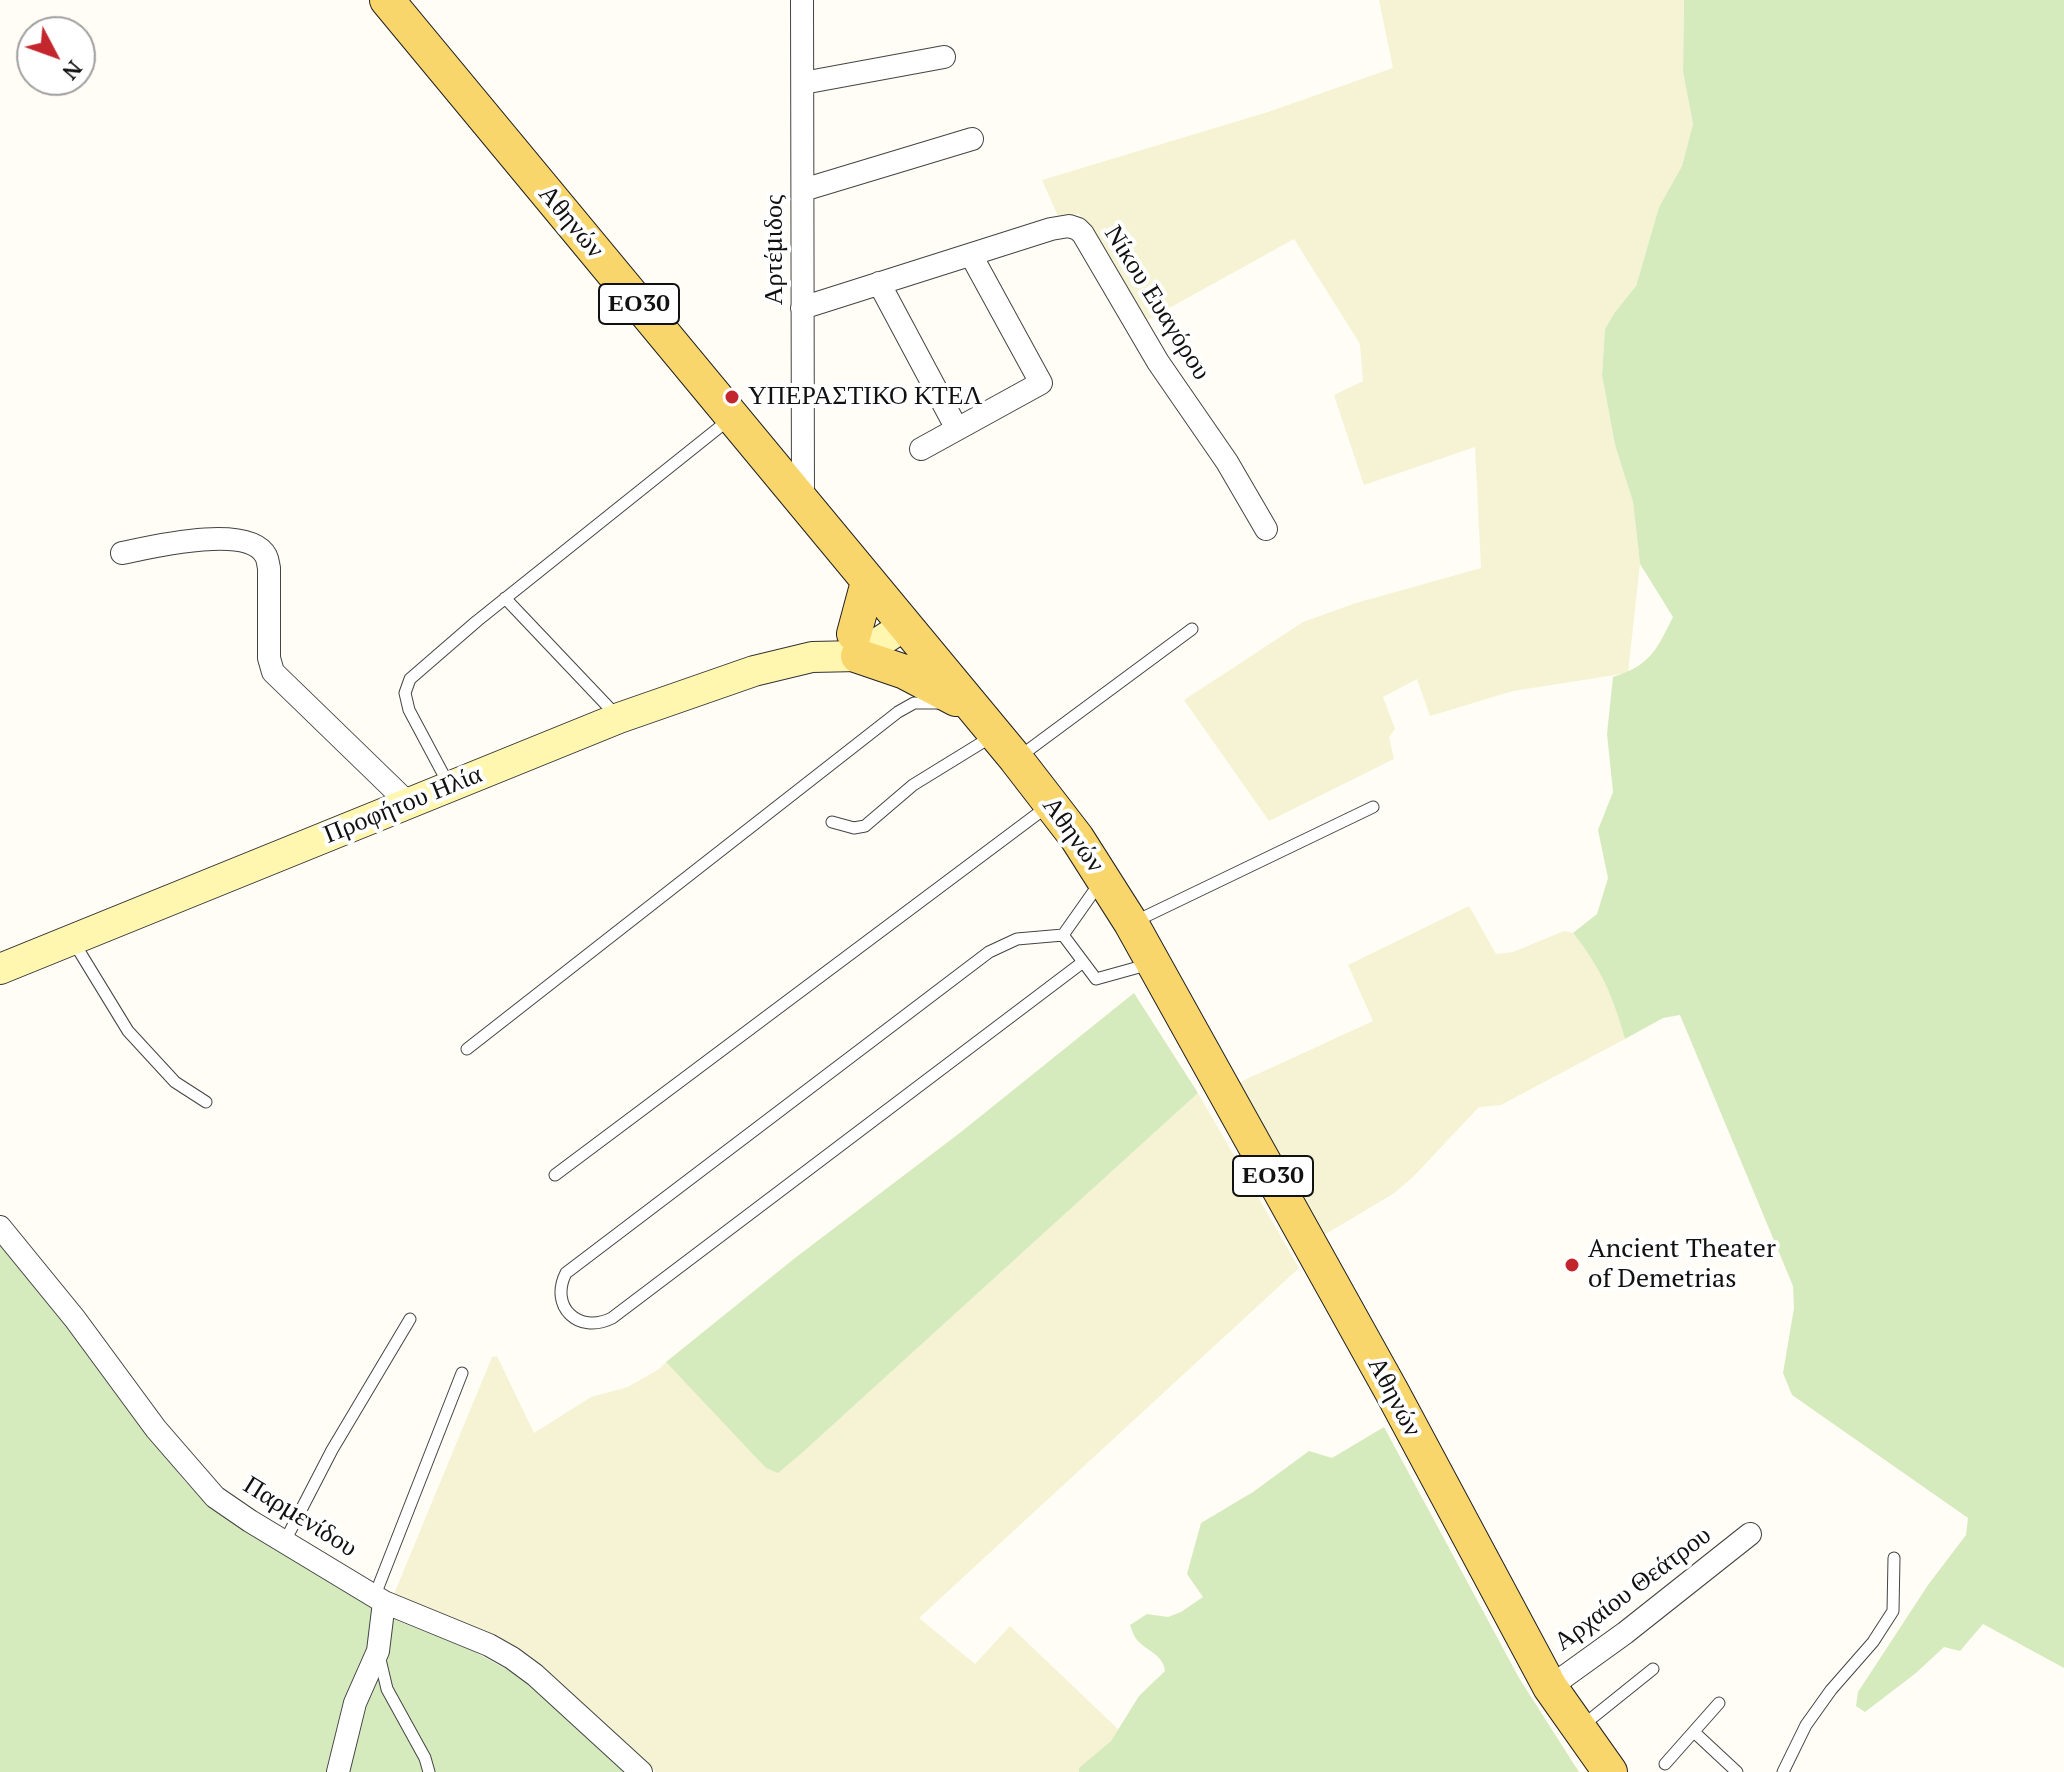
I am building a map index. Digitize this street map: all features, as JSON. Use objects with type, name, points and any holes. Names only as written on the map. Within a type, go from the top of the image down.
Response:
[{"type":"main road","name":"Αθηνών","points":[[387,0],[1052,803],[1104,878],[1392,1392],[1550,1687],[1610,1772]]},
{"type":"main road","points":[[868,582],[856,645],[972,708]]},
{"type":"street","name":"Αρτέμιδος","points":[[802,0],[803,501]]},
{"type":"street","points":[[803,83],[944,57]]},
{"type":"street","points":[[803,190],[972,139]]},
{"type":"street","name":"Νίκου Ευαγόρου","points":[[802,308],[1061,226],[1078,229],[1158,362],[1227,462],[1266,529]]},
{"type":"street","points":[[921,449],[1041,383],[971,255]]},
{"type":"street","points":[[879,283],[957,429]]},
{"type":"street","points":[[122,553],[181,542],[215,540],[240,540],[262,551],[269,568],[269,658],[273,672],[407,802]]},
{"type":"street","points":[[856,645],[897,618]]},
{"type":"street","name":"Προφήτου Ηλία","points":[[0,969],[619,718],[754,671],[856,645]]},
{"type":"street","name":"Παρμενίδου","points":[[0,1227],[75,1319],[156,1429],[215,1497],[380,1598],[512,1658],[535,1675],[641,1772]]},
{"type":"street","name":"Αρχαίου Θεάτρου","points":[[1550,1687],[1625,1633],[1750,1534]]},
{"type":"street","points":[[338,1772],[355,1703],[378,1651],[380,1598]]},
{"type":"lane","points":[[449,786],[409,710],[405,693],[410,679],[505,598],[732,417]]},
{"type":"lane","points":[[505,598],[619,718]]},
{"type":"lane","points":[[832,822],[854,828],[865,826],[913,785],[1005,747],[1192,629]]},
{"type":"lane","points":[[467,1049],[898,712],[914,703],[929,701],[972,708]]},
{"type":"lane","points":[[555,1175],[1052,803]]},
{"type":"lane","points":[[1131,923],[1373,807]]},
{"type":"lane","points":[[1083,962],[612,1318],[603,1323],[584,1323],[568,1312],[561,1297],[562,1280],[566,1273],[989,952],[1017,939],[1063,935],[1104,878]]},
{"type":"lane","points":[[1063,935],[1096,979],[1154,963]]},
{"type":"lane","points":[[73,941],[128,1031],[175,1082],[206,1102]]},
{"type":"lane","points":[[285,1541],[332,1450],[410,1319]]},
{"type":"lane","points":[[380,1598],[462,1373]]},
{"type":"lane","points":[[1783,1772],[1806,1725],[1831,1690],[1873,1642],[1893,1611],[1894,1558]]},
{"type":"lane","points":[[378,1651],[387,1689],[420,1748],[429,1772]]},
{"type":"lane","points":[[1579,1729],[1653,1669]]},
{"type":"lane","points":[[1665,1764],[1719,1703]]},
{"type":"lane","points":[[1694,1732],[1737,1772]]},
{"type":"shaded area","points":[[1379,0],[1684,0],[1683,72],[1693,124],[1682,166],[1659,207],[1636,286],[1605,329],[1602,375],[1615,445],[1633,502],[1640,564],[1628,673],[1513,691],[1430,716],[1417,679],[1383,697],[1395,729],[1389,737],[1394,759],[1269,821],[1184,700],[1303,622],[1356,603],[1481,568],[1475,447],[1364,485],[1334,395],[1363,381],[1360,344],[1294,239],[1144,322],[1079,214],[1058,216],[1042,180],[1268,112],[1393,68]]},
{"type":"shaded area","points":[[1469,906],[1496,954],[1513,952],[1564,931],[1573,933],[1594,960],[1613,997],[1625,1039],[1501,1105],[1479,1107],[1393,1194],[1324,1235],[1238,1083],[1373,1021],[1348,965]]},
{"type":"shaded area","points":[[1198,1093],[1299,1268],[919,1618],[975,1664],[1010,1626],[1119,1730],[1079,1772],[656,1772],[530,1659],[492,1637],[394,1594],[492,1357],[497,1356],[534,1433],[591,1397],[628,1387],[666,1362],[678,1374],[803,1452]]},
{"type":"green space","points":[[1684,0],[2064,0],[2064,1668],[1983,1624],[1960,1651],[1944,1647],[1865,1712],[1856,1706],[1858,1692],[1928,1585],[1966,1535],[1968,1518],[1792,1395],[1783,1373],[1794,1308],[1793,1286],[1680,1015],[1663,1018],[1625,1039],[1605,983],[1573,933],[1597,914],[1608,878],[1598,830],[1613,792],[1607,734],[1613,677],[1626,673],[1651,655],[1673,617],[1640,564],[1633,502],[1615,445],[1602,375],[1605,329],[1636,286],[1659,207],[1682,166],[1693,124],[1683,72]]},
{"type":"green space","points":[[1134,993],[1198,1093],[803,1452],[778,1473],[766,1468],[666,1362]]},
{"type":"green space","points":[[0,1237],[183,1479],[201,1498],[333,1585],[398,1621],[473,1651],[521,1677],[627,1772],[0,1772]]},
{"type":"green space","points":[[1384,1427],[1519,1678],[1579,1772],[1079,1772],[1079,1768],[1111,1741],[1139,1696],[1165,1671],[1159,1657],[1137,1640],[1130,1625],[1147,1614],[1168,1617],[1203,1597],[1187,1574],[1201,1523],[1253,1492],[1309,1451],[1332,1458]]},
{"type":"place","name":"ΥΠΕΡΑΣΤΙΚΟ ΚΤΕΛ","points":[[732,397]]},
{"type":"place","name":"Ancient Theater of Demetrias","points":[[1572,1265]]}]
